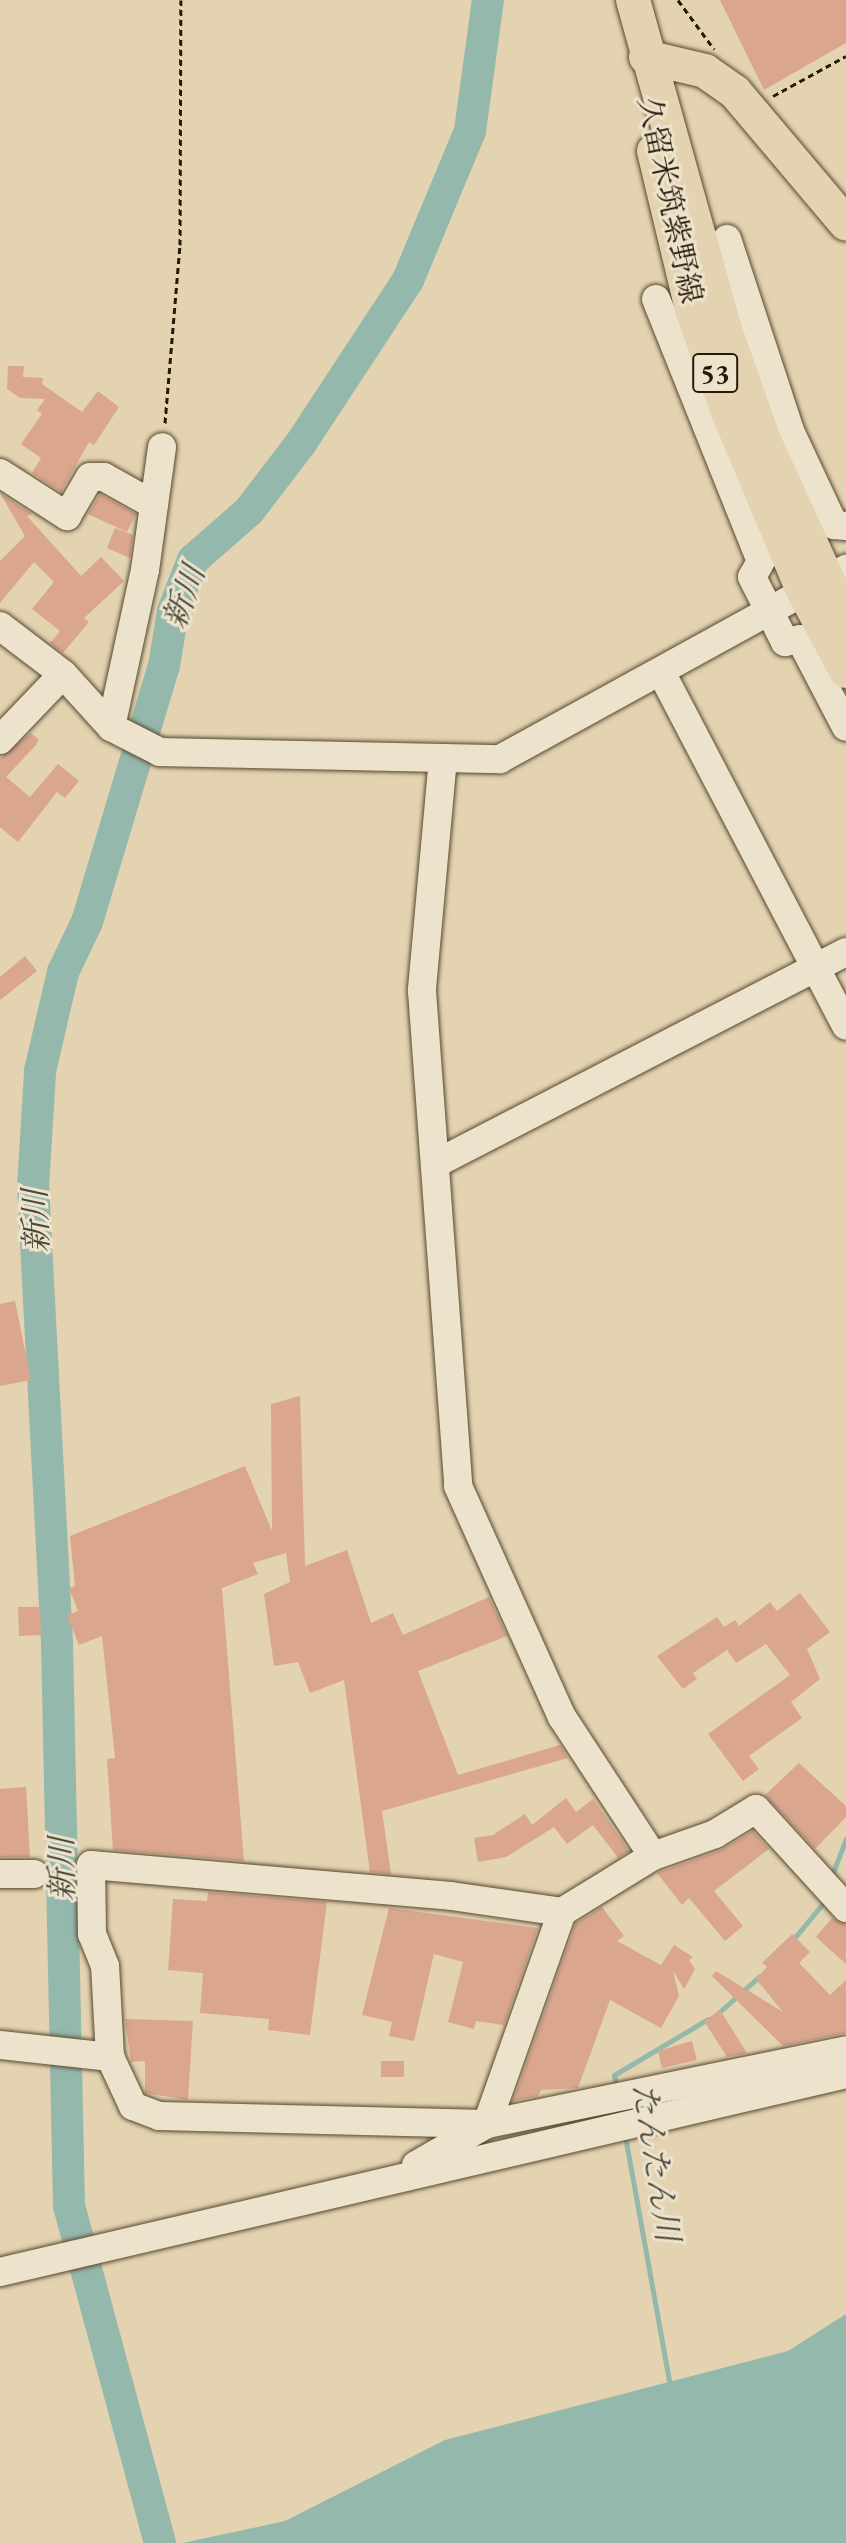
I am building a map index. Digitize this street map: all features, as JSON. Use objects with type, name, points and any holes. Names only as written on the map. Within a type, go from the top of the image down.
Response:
[{"type":"main road","name":"久留米筑紫野線","points":[[633,0],[646,57],[664,99],[724,327],[763,438],[846,620]]},
{"type":"main road","points":[[646,57],[705,71],[752,108],[846,224]]},
{"type":"main road","name":"久留米筑紫野線","points":[[825,579],[846,671]]},
{"type":"street","points":[[727,239],[790,431],[834,525],[846,526]]},
{"type":"street","points":[[656,299],[761,561],[752,577],[785,642],[800,639],[846,727]]},
{"type":"street","points":[[111,727],[154,505],[162,447]]},
{"type":"street","points":[[0,473],[67,516],[90,477],[104,477],[154,505]]},
{"type":"street","points":[[0,626],[63,674],[111,727],[160,752],[500,759],[825,579]]},
{"type":"street","points":[[661,672],[846,1026]]},
{"type":"street","points":[[0,740],[63,674]]},
{"type":"street","points":[[443,758],[422,991],[437,1163],[458,1486],[562,1717],[653,1856]]},
{"type":"street","points":[[437,1163],[846,952]]},
{"type":"street","points":[[391,2180],[487,2124],[562,1912],[653,1856],[715,1834],[756,1809],[843,1892]]},
{"type":"street","points":[[562,1912],[451,1896],[91,1865],[92,1934],[105,1966],[110,2057],[133,2106],[159,2116],[487,2124],[846,2050]]},
{"type":"street","points":[[0,1874],[34,1874]]},
{"type":"street","points":[[0,2045],[110,2057]]},
{"type":"street","points":[[0,2272],[846,2074]]},
{"type":"path","points":[[162,447],[180,245],[181,0]]},
{"type":"path","points":[[678,0],[715,45],[705,71]]},
{"type":"path","points":[[752,108],[846,56]]},
{"type":"water","points":[[846,2314],[846,2543],[183,2543],[285,2521],[445,2440],[788,2351]]},
{"type":"building","points":[[720,0],[846,0],[846,43],[764,90]]},
{"type":"building","points":[[8,366],[24,366],[23,377],[43,378],[42,384],[82,412],[98,391],[119,407],[94,445],[89,442],[61,492],[32,473],[41,458],[21,444],[42,414],[37,410],[45,399],[20,398],[7,389]]},
{"type":"building","points":[[0,493],[32,514],[27,516],[81,576],[101,557],[124,581],[84,618],[89,622],[63,653],[50,643],[60,631],[32,609],[54,582],[34,562],[0,603],[0,561],[25,536]]},
{"type":"building","points":[[100,494],[136,514],[127,532],[88,514]]},
{"type":"building","points":[[115,528],[133,535],[130,558],[107,548]]},
{"type":"building","points":[[31,733],[39,740],[6,777],[30,797],[58,764],[79,781],[65,798],[57,792],[18,842],[0,827],[0,758]]},
{"type":"building","points":[[25,956],[37,971],[0,1000],[0,977]]},
{"type":"building","points":[[15,1301],[31,1380],[0,1386],[0,1304]]},
{"type":"building","points":[[300,1396],[305,1566],[347,1550],[371,1623],[393,1613],[403,1635],[489,1597],[507,1636],[418,1671],[458,1775],[560,1745],[568,1758],[382,1811],[391,1874],[370,1872],[344,1680],[310,1693],[298,1662],[274,1666],[264,1594],[290,1582],[286,1553],[253,1563],[258,1574],[222,1588],[244,1861],[113,1850],[107,1759],[115,1758],[102,1636],[79,1645],[67,1615],[78,1611],[69,1588],[75,1586],[70,1536],[245,1466],[272,1531],[271,1404]]},
{"type":"building","points":[[800,1593],[830,1632],[807,1649],[820,1679],[791,1702],[802,1718],[749,1756],[759,1769],[743,1781],[708,1734],[790,1675],[766,1644],[736,1663],[727,1650],[693,1673],[697,1679],[683,1689],[657,1656],[717,1617],[724,1627],[735,1620],[739,1626],[770,1602],[777,1611]]},
{"type":"building","points":[[18,1607],[40,1607],[41,1635],[19,1636]]},
{"type":"building","points":[[799,1763],[846,1806],[846,1817],[815,1849],[765,1795]]},
{"type":"building","points":[[26,1787],[30,1857],[0,1857],[0,1789]]},
{"type":"building","points":[[566,1798],[576,1812],[593,1799],[629,1851],[618,1858],[593,1825],[567,1844],[554,1827],[506,1857],[478,1862],[474,1838],[493,1835],[525,1814],[532,1825]]},
{"type":"building","points":[[753,1831],[769,1849],[714,1891],[743,1926],[725,1941],[689,1898],[682,1905],[657,1873],[721,1850]]},
{"type":"building","points":[[208,1892],[327,1902],[310,2035],[268,2030],[269,2019],[200,2013],[203,1973],[168,1970],[173,1899],[207,1901]]},
{"type":"building","points":[[602,1907],[624,1936],[617,1941],[661,1965],[674,1945],[693,1957],[689,1960],[695,1969],[684,1989],[673,1971],[679,1996],[661,2028],[610,2000],[578,2088],[541,2090],[538,2096],[513,2101],[576,1923]]},
{"type":"building","points":[[389,1908],[538,1928],[504,2025],[476,2021],[474,2029],[448,2022],[463,1962],[434,1954],[414,2041],[389,2036],[392,2022],[362,2015]]},
{"type":"building","points":[[832,1918],[846,1925],[846,1964],[816,1937]]},
{"type":"building","points":[[792,1934],[810,1952],[799,1963],[830,1995],[846,1980],[846,2033],[783,2046],[712,1976],[716,1971],[783,2012],[756,1979],[767,1967],[762,1963]]},
{"type":"building","points":[[720,2010],[747,2053],[727,2057],[704,2021]]},
{"type":"building","points":[[125,2019],[193,2021],[188,2100],[145,2093],[145,2061],[131,2062]]},
{"type":"building","points":[[692,2041],[697,2060],[662,2068],[658,2051]]},
{"type":"building","points":[[381,2061],[404,2061],[404,2077],[381,2077]]},
{"type":"waterway","name":"新川","points":[[160,2543],[69,2206],[57,1643],[33,1187],[40,1071],[63,972],[87,922],[164,666],[173,611],[193,560],[249,511],[301,443],[408,280],[470,131],[488,0]]},
{"type":"waterway","name":"たんたん川","points":[[832,1875],[846,1839]]},
{"type":"waterway","name":"たんたん川","points":[[791,1942],[825,1901]]},
{"type":"waterway","name":"たんたん川","points":[[717,2014],[760,1976]]},
{"type":"waterway","name":"たんたん川","points":[[616,2087],[614,2075],[708,2019]]},
{"type":"waterway","name":"たんたん川","points":[[625,2136],[670,2386]]}]
